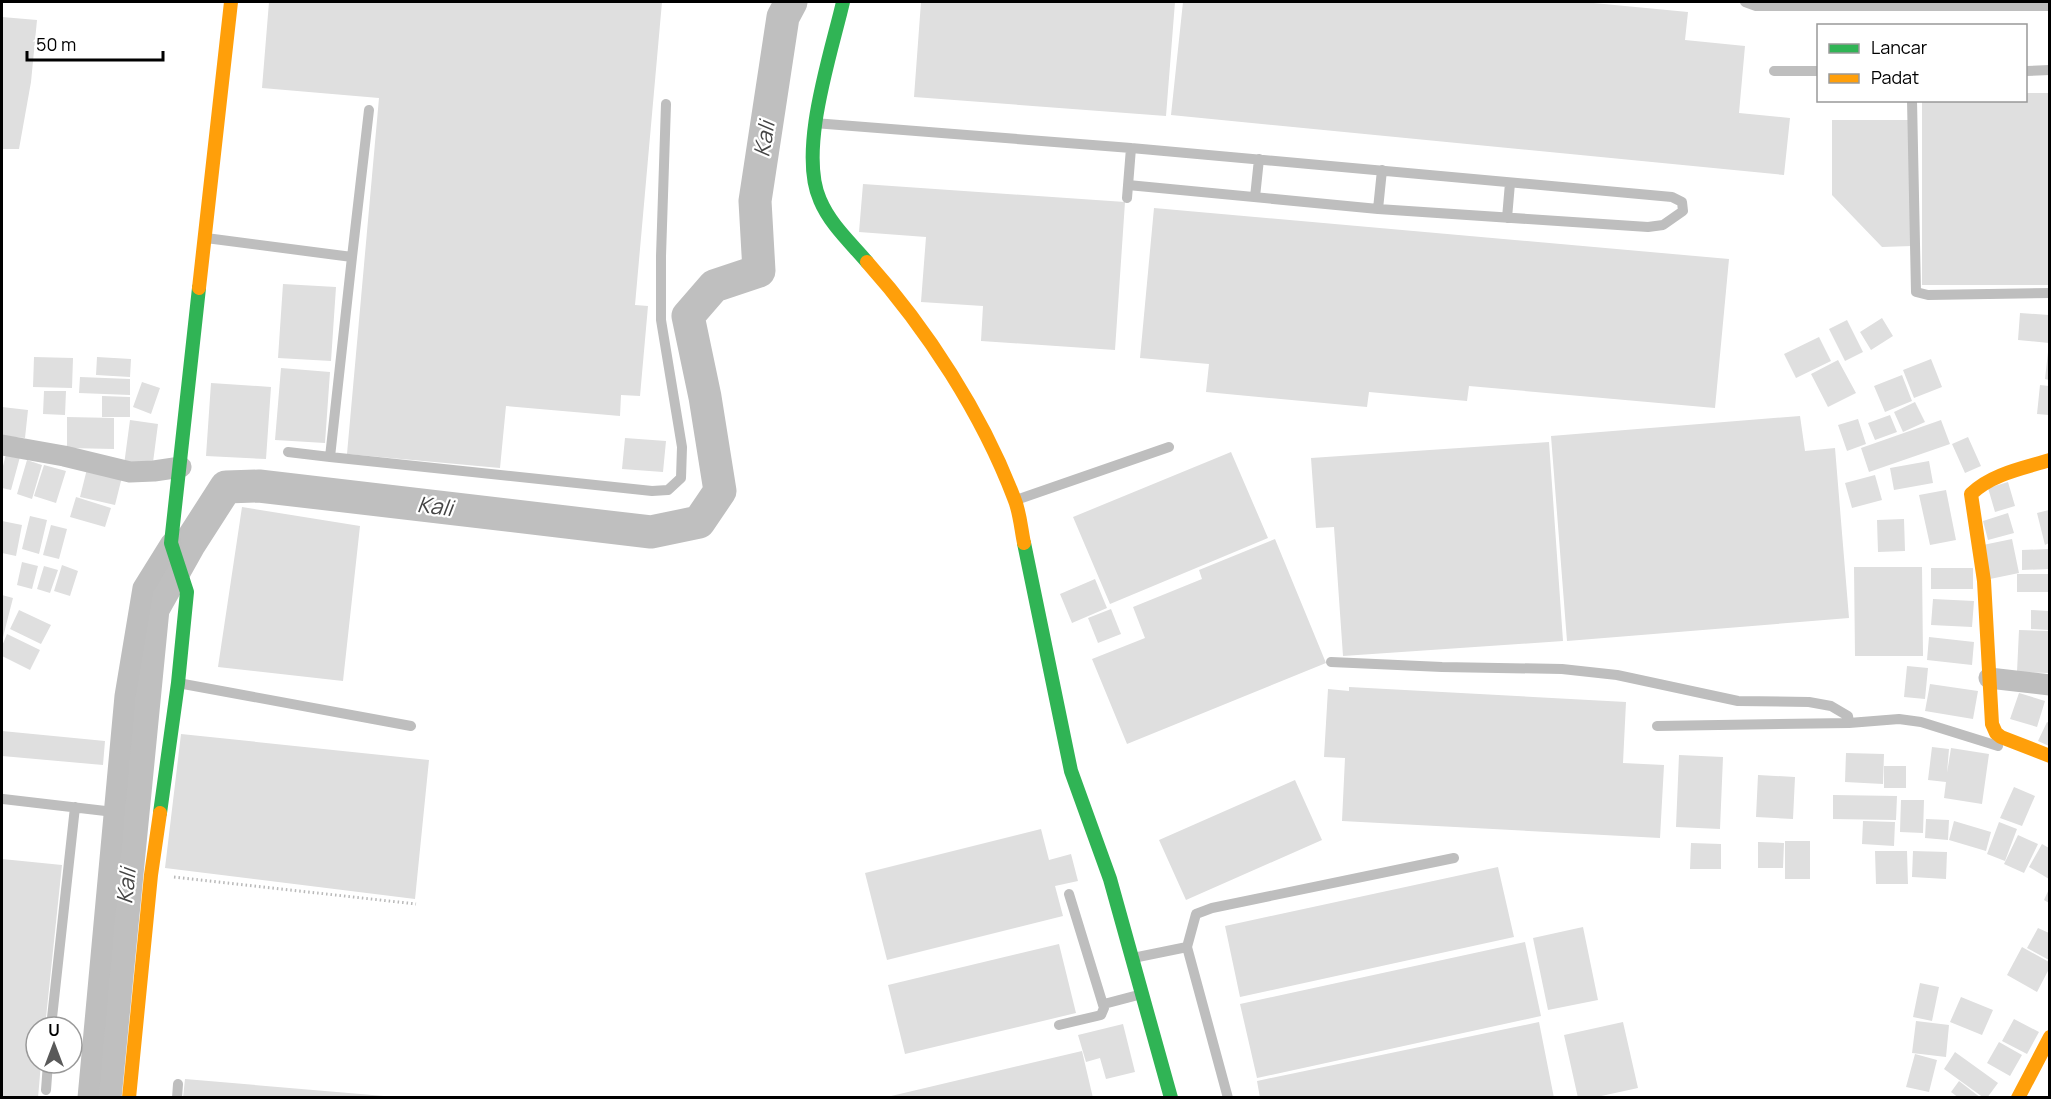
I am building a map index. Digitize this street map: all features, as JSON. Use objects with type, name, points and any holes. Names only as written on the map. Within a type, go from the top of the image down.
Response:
[{"type":"street","points":[[88,1098],[125,696],[143,588],[171,543],[231,2]]},
{"type":"street","points":[[843,2],[814,123],[812,171],[819,199],[833,223],[895,293],[970,403],[1015,500],[1071,771],[1110,879],[1171,1098]]},
{"type":"street","points":[[2,445],[64,456],[130,472],[181,467]]},
{"type":"street","points":[[2049,460],[1987,483],[1975,489],[1971,494],[1984,581],[1992,724],[1996,733],[2019,745],[2049,756]]},
{"type":"street","points":[[129,1098],[151,875],[178,683],[186,592],[171,543]]},
{"type":"street","points":[[1989,678],[2049,685]]},
{"type":"street","points":[[2018,1098],[2049,1037]]},
{"type":"lane","points":[[1745,2],[1756,6],[2042,5]]},
{"type":"lane","points":[[2027,70],[2049,70]]},
{"type":"lane","points":[[1774,71],[1817,71]]},
{"type":"lane","points":[[1912,102],[1916,292],[1928,296],[2049,293]]},
{"type":"lane","points":[[288,452],[652,491],[668,490],[681,478],[682,447],[662,320],[661,256],[666,104]]},
{"type":"lane","points":[[330,457],[369,110]]},
{"type":"lane","points":[[814,123],[1259,159],[1672,197],[1682,202],[1683,211],[1663,225],[1648,227],[1378,209],[1128,185]]},
{"type":"lane","points":[[1127,198],[1131,148]]},
{"type":"lane","points":[[1255,197],[1259,159]]},
{"type":"lane","points":[[1378,209],[1382,171]]},
{"type":"lane","points":[[1508,218],[1510,183]]},
{"type":"lane","points":[[206,238],[352,257]]},
{"type":"lane","points":[[1015,500],[1169,447]]},
{"type":"lane","points":[[1330,662],[1562,669],[1617,675],[1738,701],[1809,702],[1830,706],[1848,716],[1850,723]]},
{"type":"lane","points":[[178,683],[411,726]]},
{"type":"lane","points":[[1657,726],[1850,723],[1899,719],[1921,722],[2049,764]]},
{"type":"lane","points":[[3,799],[114,812]]},
{"type":"lane","points":[[52,1015],[75,807]]},
{"type":"lane","points":[[1228,1098],[1187,947],[1196,914],[1212,908],[1454,858]]},
{"type":"lane","points":[[1059,1026],[1101,1015],[1104,1004],[1069,894]]},
{"type":"lane","points":[[1132,958],[1187,947]]},
{"type":"lane","points":[[1104,1004],[1142,994]]},
{"type":"lane","points":[[46,1090],[47,1075]]},
{"type":"lane","points":[[177,1098],[178,1084]]},
{"type":"path","points":[[151,875],[416,903]]},
{"type":"building","points":[[269,2],[662,2],[635,305],[648,306],[640,396],[621,395],[620,416],[506,406],[500,468],[347,454],[379,98],[262,88]]},
{"type":"building","points":[[921,2],[1175,2],[1166,116],[914,97]]},
{"type":"building","points":[[1183,2],[1583,2],[1688,12],[1685,40],[1745,46],[1739,113],[1790,118],[1784,175],[1171,115]]},
{"type":"building","points":[[2,17],[37,20],[31,82],[19,149],[2,149]]},
{"type":"building","points":[[2027,93],[2049,93],[2049,285],[1922,285],[1922,102],[2027,102]]},
{"type":"building","points":[[1832,120],[1911,120],[1912,246],[1882,247],[1832,195]]},
{"type":"building","points":[[863,184],[1125,202],[1115,350],[981,341],[983,306],[921,302],[926,237],[859,232]]},
{"type":"building","points":[[1154,208],[1729,259],[1715,408],[1469,386],[1467,401],[1369,392],[1367,407],[1206,392],[1209,364],[1140,358]]},
{"type":"building","points":[[283,284],[336,287],[331,361],[278,358]]},
{"type":"building","points":[[2020,313],[2049,315],[2049,343],[2018,340]]},
{"type":"building","points":[[1882,318],[1893,336],[1871,350],[1860,332]]},
{"type":"building","points":[[1847,320],[1863,352],[1845,361],[1829,329]]},
{"type":"building","points":[[1819,337],[1831,361],[1796,378],[1784,354]]},
{"type":"building","points":[[2049,352],[2049,380],[2045,379]]},
{"type":"building","points":[[34,357],[73,358],[72,388],[33,387]]},
{"type":"building","points":[[97,357],[131,359],[130,377],[96,375]]},
{"type":"building","points":[[1931,359],[1942,387],[1914,398],[1903,370]]},
{"type":"building","points":[[1838,360],[1856,393],[1828,407],[1811,374]]},
{"type":"building","points":[[281,368],[330,372],[325,443],[275,440]]},
{"type":"building","points":[[1902,375],[1912,401],[1885,412],[1874,386]]},
{"type":"building","points":[[80,377],[130,379],[130,395],[79,393]]},
{"type":"building","points":[[142,382],[160,388],[151,414],[133,407]]},
{"type":"building","points":[[211,383],[271,387],[266,459],[206,456]]},
{"type":"building","points":[[2040,385],[2049,386],[2049,415],[2037,414]]},
{"type":"building","points":[[44,391],[66,391],[65,415],[43,414]]},
{"type":"building","points":[[102,396],[130,397],[130,417],[102,417]]},
{"type":"building","points":[[1915,402],[1925,422],[1903,432],[1894,412]]},
{"type":"building","points":[[2,407],[28,410],[25,438],[2,436]]},
{"type":"building","points":[[1890,415],[1897,432],[1875,440],[1868,423]]},
{"type":"building","points":[[1800,416],[1805,451],[1835,448],[1849,618],[1567,641],[1551,436]]},
{"type":"building","points":[[67,417],[114,418],[114,449],[67,448]]},
{"type":"building","points":[[1858,419],[1866,444],[1847,451],[1838,425]]},
{"type":"building","points":[[130,420],[158,424],[152,470],[124,465]]},
{"type":"building","points":[[1941,420],[1950,444],[1869,472],[1861,448]]},
{"type":"building","points":[[1968,437],[1981,466],[1965,473],[1952,444]]},
{"type":"building","points":[[625,438],[666,441],[663,472],[622,469]]},
{"type":"building","points":[[1549,442],[1563,641],[1343,656],[1334,527],[1316,528],[1311,458]]},
{"type":"building","points":[[1231,452],[1268,538],[1110,604],[1073,517]]},
{"type":"building","points":[[6,454],[20,457],[11,490],[2,488],[2,470]]},
{"type":"building","points":[[27,460],[42,465],[32,499],[17,494]]},
{"type":"building","points":[[1929,461],[1933,483],[1894,490],[1890,468]]},
{"type":"building","points":[[44,465],[66,471],[56,503],[34,496]]},
{"type":"building","points":[[88,465],[123,473],[115,505],[80,497]]},
{"type":"building","points":[[1875,475],[1882,500],[1852,508],[1845,483]]},
{"type":"building","points":[[2008,482],[2015,506],[1995,512],[1988,488]]},
{"type":"building","points":[[1946,490],[1956,540],[1930,545],[1919,495]]},
{"type":"building","points":[[76,497],[111,508],[105,527],[70,517]]},
{"type":"building","points":[[242,507],[360,526],[343,681],[218,667]]},
{"type":"building","points":[[2049,510],[2049,543],[2045,545],[2037,513]]},
{"type":"building","points":[[2008,513],[2014,533],[1988,540],[1983,521]]},
{"type":"building","points":[[30,516],[47,520],[39,554],[22,549]]},
{"type":"building","points":[[1904,519],[1905,551],[1878,552],[1877,520]]},
{"type":"building","points":[[2,521],[22,525],[16,556],[2,553]]},
{"type":"building","points":[[51,525],[67,529],[59,559],[43,555]]},
{"type":"building","points":[[1275,539],[1326,663],[1127,744],[1092,659],[1145,638],[1133,607],[1202,579],[1199,570]]},
{"type":"building","points":[[2012,539],[2019,573],[1990,579],[1983,545]]},
{"type":"building","points":[[2049,549],[2049,569],[2022,570],[2022,550]]},
{"type":"building","points":[[22,562],[38,566],[32,589],[17,585]]},
{"type":"building","points":[[62,565],[78,571],[70,596],[54,591]]},
{"type":"building","points":[[44,566],[58,570],[50,593],[37,589]]},
{"type":"building","points":[[1854,567],[1922,567],[1923,656],[1855,656]]},
{"type":"building","points":[[1931,568],[1973,568],[1973,589],[1931,589]]},
{"type":"building","points":[[2017,574],[2049,574],[2049,592],[2017,592]]},
{"type":"building","points":[[1095,579],[1107,608],[1072,623],[1060,594]]},
{"type":"building","points":[[2,595],[13,598],[2,641]]},
{"type":"building","points":[[1933,599],[1974,601],[1972,627],[1931,625]]},
{"type":"building","points":[[1111,609],[1121,634],[1098,643],[1088,618]]},
{"type":"building","points":[[19,610],[51,625],[41,644],[10,629]]},
{"type":"building","points":[[2031,610],[2049,611],[2049,630],[2031,629]]},
{"type":"building","points":[[2019,630],[2049,631],[2049,673],[2017,672]]},
{"type":"building","points":[[7,634],[40,650],[30,670],[2,656],[2,646]]},
{"type":"building","points":[[1929,637],[1974,642],[1972,665],[1927,660]]},
{"type":"building","points":[[1907,666],[1928,668],[1925,699],[1904,697]]},
{"type":"building","points":[[1930,684],[1978,691],[1973,719],[1925,711]]},
{"type":"building","points":[[1349,687],[1626,702],[1623,763],[1664,765],[1660,838],[1342,821],[1345,758],[1324,757],[1328,689],[1349,691]]},
{"type":"building","points":[[2019,693],[2045,701],[2037,727],[2010,719]]},
{"type":"building","points":[[2047,722],[2049,723],[2049,746],[2038,741]]},
{"type":"building","points":[[2,731],[105,741],[103,765],[2,756]]},
{"type":"building","points":[[181,734],[429,760],[415,899],[165,868]]},
{"type":"building","points":[[1932,747],[1949,749],[1947,773],[1951,748],[1989,754],[1982,804],[1944,798],[1946,782],[1928,780]]},
{"type":"building","points":[[1846,753],[1884,754],[1883,784],[1845,782]]},
{"type":"building","points":[[1679,755],[1723,757],[1720,829],[1676,827]]},
{"type":"building","points":[[1884,766],[1906,766],[1906,788],[1884,788]]},
{"type":"building","points":[[1758,775],[1795,777],[1793,819],[1756,817]]},
{"type":"building","points":[[1295,780],[1322,840],[1186,900],[1159,840]]},
{"type":"building","points":[[2014,787],[2035,796],[2022,826],[2000,818]]},
{"type":"building","points":[[1833,795],[1897,796],[1896,820],[1833,819]]},
{"type":"building","points":[[1901,800],[1924,800],[1923,833],[1900,832]]},
{"type":"building","points":[[1926,819],[1949,820],[1948,840],[1925,838]]},
{"type":"building","points":[[1863,821],[1895,822],[1894,846],[1862,844]]},
{"type":"building","points":[[1954,821],[1991,832],[1986,851],[1949,840]]},
{"type":"building","points":[[1999,822],[2017,829],[2005,861],[1987,854]]},
{"type":"building","points":[[1041,829],[1049,860],[1071,854],[1078,881],[1055,886],[1063,916],[887,960],[865,873]]},
{"type":"building","points":[[2018,835],[2038,844],[2024,873],[2004,864]]},
{"type":"building","points":[[1785,841],[1810,841],[1810,879],[1785,879]]},
{"type":"building","points":[[1758,842],[1784,843],[1783,868],[1758,868]]},
{"type":"building","points":[[1691,843],[1721,844],[1721,869],[1690,869]]},
{"type":"building","points":[[2042,844],[2049,848],[2049,879],[2029,867]]},
{"type":"building","points":[[1875,851],[1907,851],[1908,884],[1876,884]]},
{"type":"building","points":[[1913,851],[1947,852],[1946,879],[1912,877]]},
{"type":"building","points":[[2,859],[62,865],[46,1015],[24,1015],[24,1075],[40,1075],[38,1098],[2,1098]]},
{"type":"building","points":[[1498,867],[1514,937],[1240,997],[1225,926]]},
{"type":"building","points":[[2049,889],[2049,903],[2044,900]]},
{"type":"building","points":[[1583,927],[1598,1000],[1548,1010],[1533,938]]},
{"type":"building","points":[[2038,928],[2049,933],[2049,960],[2027,948]]},
{"type":"building","points":[[1525,942],[1541,1016],[1257,1078],[1240,1004]]},
{"type":"building","points":[[1059,944],[1076,1013],[905,1054],[888,985]]},
{"type":"building","points":[[2022,947],[2049,962],[2049,969],[2037,992],[2007,975]]},
{"type":"building","points":[[1920,983],[1939,987],[1932,1021],[1913,1017]]},
{"type":"building","points":[[1961,997],[1993,1010],[1982,1035],[1950,1022]]},
{"type":"building","points":[[2014,1019],[2039,1032],[2027,1054],[2002,1041]]},
{"type":"building","points":[[1916,1021],[1949,1025],[1946,1057],[1912,1053]]},
{"type":"building","points":[[1539,1022],[1554,1098],[1260,1098],[1257,1081]]},
{"type":"building","points":[[1623,1022],[1638,1088],[1592,1098],[1578,1098],[1564,1035]]},
{"type":"building","points":[[1123,1024],[1135,1072],[1106,1079],[1100,1058],[1086,1062],[1078,1035]]},
{"type":"building","points":[[1999,1042],[2022,1055],[2010,1076],[1987,1063]]},
{"type":"building","points":[[1082,1051],[1093,1098],[887,1098],[887,1097]]},
{"type":"building","points":[[1955,1052],[1998,1083],[1987,1098],[1944,1069]]},
{"type":"building","points":[[1915,1054],[1937,1060],[1929,1092],[1906,1087]]},
{"type":"building","points":[[185,1079],[384,1096],[384,1098],[183,1098]]},
{"type":"building","points":[[1959,1081],[1981,1098],[1959,1098],[1951,1092]]},
{"type":"waterway","name":"Kali","points":[[105,1098],[153,609],[190,543],[226,487],[259,486],[651,532],[699,522],[720,491],[705,397],[688,316],[714,286],[759,271],[755,201],[783,17],[791,2]]},
{"type":"traffic: fast","points":[[843,2],[814,130],[814,180],[820,200],[829,217],[867,262]]},
{"type":"traffic: fast","points":[[160,813],[178,683],[187,592],[171,543],[199,288]]},
{"type":"traffic: fast","points":[[1024,543],[1071,771],[1110,879],[1171,1098]]},
{"type":"traffic: slow","points":[[199,288],[231,2]]},
{"type":"traffic: slow","points":[[867,262],[911,315],[969,404],[1001,466],[1014,498],[1024,543]]},
{"type":"traffic: slow","points":[[2050,460],[1988,481],[1971,494],[1984,581],[1992,724],[1996,733],[2001,737],[2050,756]]},
{"type":"traffic: slow","points":[[129,1098],[151,875],[160,813]]},
{"type":"traffic: slow","points":[[2018,1098],[2050,1037]]}]
